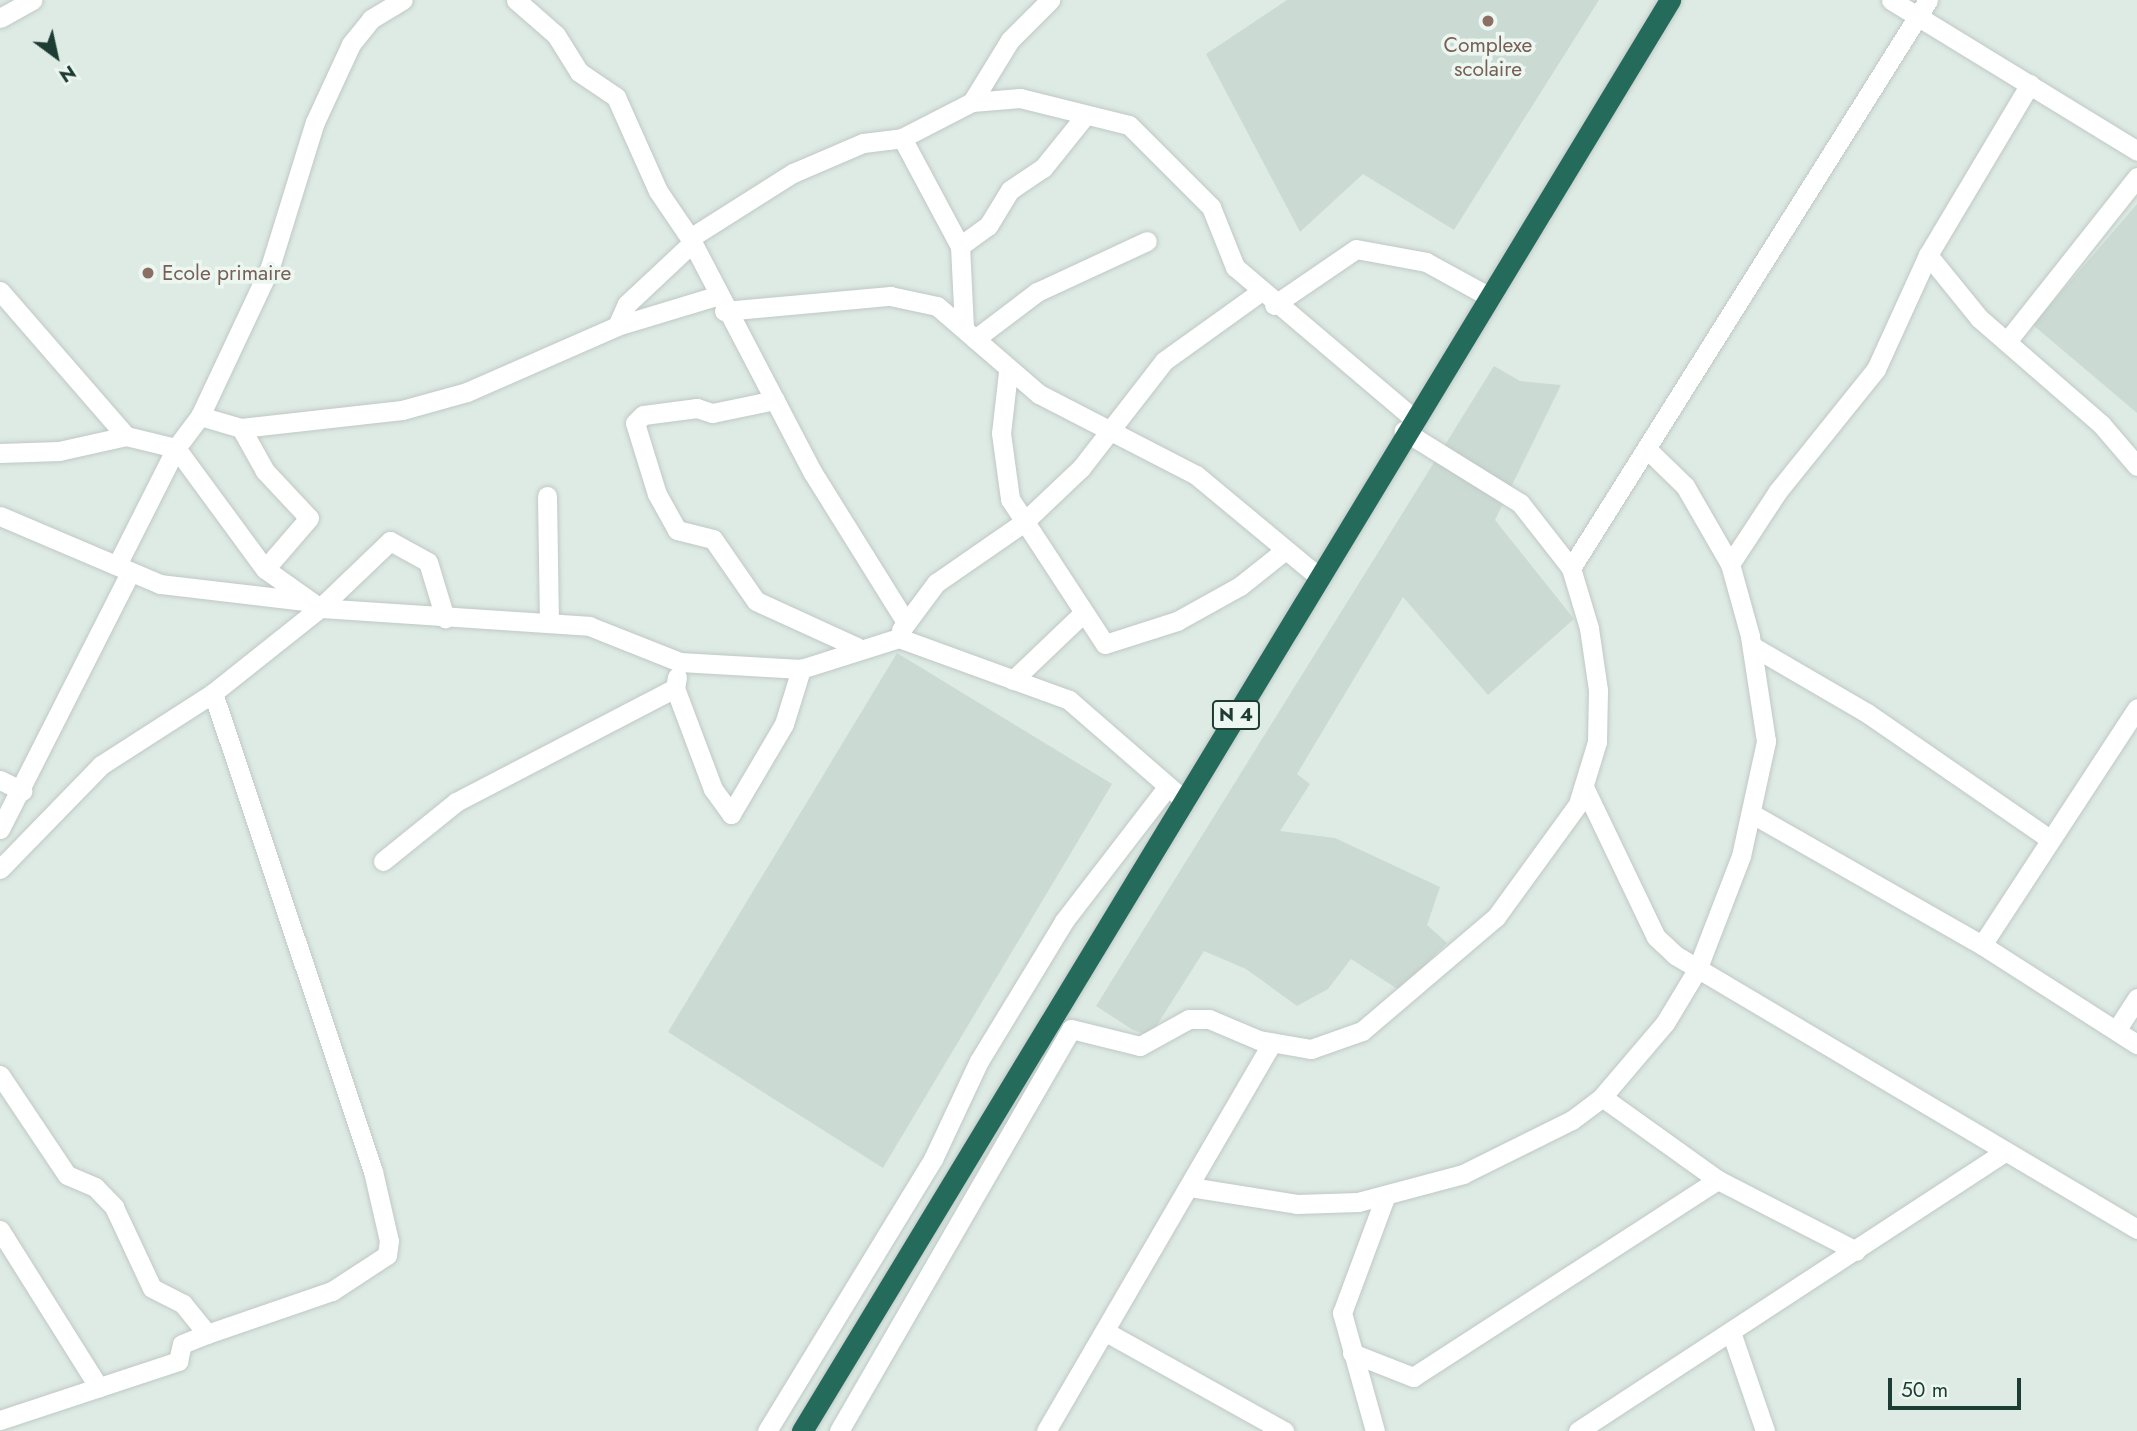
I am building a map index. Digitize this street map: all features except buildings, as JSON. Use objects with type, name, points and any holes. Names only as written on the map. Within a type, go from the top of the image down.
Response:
[{"type":"highway","name":"N 4","points":[[802,1431],[1185,801],[1408,424],[1490,297],[1670,0]]},
{"type":"street","points":[[0,18],[32,0]]},
{"type":"street","points":[[0,829],[23,792],[176,448],[200,416],[270,267],[315,122],[351,44],[371,19],[403,0]]},
{"type":"street","points":[[516,0],[555,35],[579,72],[616,97],[659,191],[691,240],[720,303],[902,629],[1013,680],[1077,704],[1110,741],[1185,801]]},
{"type":"street","points":[[972,102],[1010,40],[1050,0]]},
{"type":"street","points":[[1891,0],[1923,8],[2029,83],[2137,151]]},
{"type":"street","points":[[1571,568],[1649,452],[1923,8]]},
{"type":"street","points":[[1730,564],[1778,491],[1876,369],[1928,255],[2029,83]]},
{"type":"street","points":[[617,326],[627,304],[691,240],[793,173],[863,143],[902,138],[972,102],[1020,98],[1084,117],[1120,121],[1150,144],[1211,207],[1232,263],[1267,299],[1408,424],[1520,503],[1571,568],[1598,690],[1597,742],[1585,789],[1566,825],[1496,917],[1369,1027],[1311,1049],[1272,1043],[1209,1019],[1189,1019],[1140,1046],[1071,1029],[839,1431]]},
{"type":"street","points":[[960,246],[988,226],[1000,200],[1043,168],[1084,117]]},
{"type":"street","points":[[902,138],[960,246],[970,333]]},
{"type":"street","points":[[2008,340],[2137,177]]},
{"type":"street","points":[[970,333],[1037,292],[1147,241]]},
{"type":"street","points":[[0,516],[123,569],[187,590],[445,618],[549,622],[622,634],[680,662],[800,669],[902,629],[936,583],[1024,522],[1110,431],[1168,358],[1356,249],[1426,262],[1490,297]]},
{"type":"street","points":[[1928,255],[1973,312],[2101,424],[2137,466]]},
{"type":"street","points":[[0,290],[126,436]]},
{"type":"street","points":[[200,416],[241,428],[436,402],[617,326],[720,303],[890,296],[937,306],[970,333],[1008,372],[1065,411],[1196,475],[1284,551],[1319,577]]},
{"type":"street","points":[[1008,372],[1001,433],[1005,480],[1024,522],[1082,614],[1105,645],[1118,645],[1240,586],[1284,551]]},
{"type":"street","points":[[775,400],[712,413],[697,408],[643,415],[635,424],[657,494],[677,530],[713,539],[756,601],[858,647]]},
{"type":"street","points":[[241,428],[265,471],[309,518],[265,569]]},
{"type":"street","points":[[0,453],[59,451],[126,436],[176,448],[265,569],[314,605]]},
{"type":"street","points":[[1190,1187],[1297,1205],[1386,1195],[1500,1160],[1602,1097],[1657,1034],[1697,970],[1754,815],[1766,741],[1752,646],[1730,564],[1685,486],[1649,452]]},
{"type":"street","points":[[547,496],[549,622]]},
{"type":"street","points":[[0,869],[101,765],[212,693],[387,543],[398,541],[428,562],[445,618]]},
{"type":"street","points":[[1013,680],[1082,614]]},
{"type":"street","points":[[1752,646],[1867,713],[2047,837]]},
{"type":"street","points":[[680,662],[675,688],[713,789],[731,814],[785,724],[800,669]]},
{"type":"street","points":[[383,861],[456,802],[675,688]]},
{"type":"street","points":[[0,1420],[178,1361],[182,1344],[356,1280],[380,1265],[389,1241],[249,787],[212,693]]},
{"type":"street","points":[[1982,945],[2047,837],[2137,708]]},
{"type":"street","points":[[0,780],[23,792]]},
{"type":"street","points":[[767,1431],[933,1159],[979,1060],[1064,921],[1168,786]]},
{"type":"street","points":[[1585,789],[1656,937],[1697,970],[2137,1229]]},
{"type":"street","points":[[1754,815],[1982,945],[2118,1029],[2137,1044]]},
{"type":"street","points":[[2118,1029],[2137,998]]},
{"type":"street","points":[[1046,1431],[1272,1043]]},
{"type":"street","points":[[0,1075],[67,1175],[95,1188],[114,1207],[152,1288],[183,1304],[207,1334]]},
{"type":"street","points":[[1602,1097],[1718,1180],[1856,1251]]},
{"type":"street","points":[[1578,1431],[2006,1151]]},
{"type":"street","points":[[1352,1353],[1413,1377],[1718,1180]]},
{"type":"street","points":[[1375,1431],[1342,1313],[1386,1195]]},
{"type":"street","points":[[0,1230],[99,1388]]},
{"type":"street","points":[[1106,1332],[1284,1431]]},
{"type":"street","points":[[1731,1332],[1765,1431]]},
{"type":"shaded area","points":[[1287,0],[1599,0],[1454,230],[1363,174],[1300,232],[1206,54]]},
{"type":"shaded area","points":[[2137,204],[2137,413],[2033,325]]},
{"type":"shaded area","points":[[1494,366],[1520,381],[1561,385],[1495,520],[1574,619],[1488,695],[1403,597],[1297,774],[1310,784],[1280,831],[1335,838],[1440,887],[1427,925],[1447,943],[1399,990],[1351,959],[1328,989],[1297,1006],[1246,969],[1204,951],[1150,1036],[1133,1030],[1096,1006]]},
{"type":"shaded area","points":[[897,653],[1112,784],[883,1168],[668,1032]]},
{"type":"place","name":"Complexe scolaire","points":[[1488,21]]},
{"type":"place","name":"Ecole primaire","points":[[148,273]]}]
